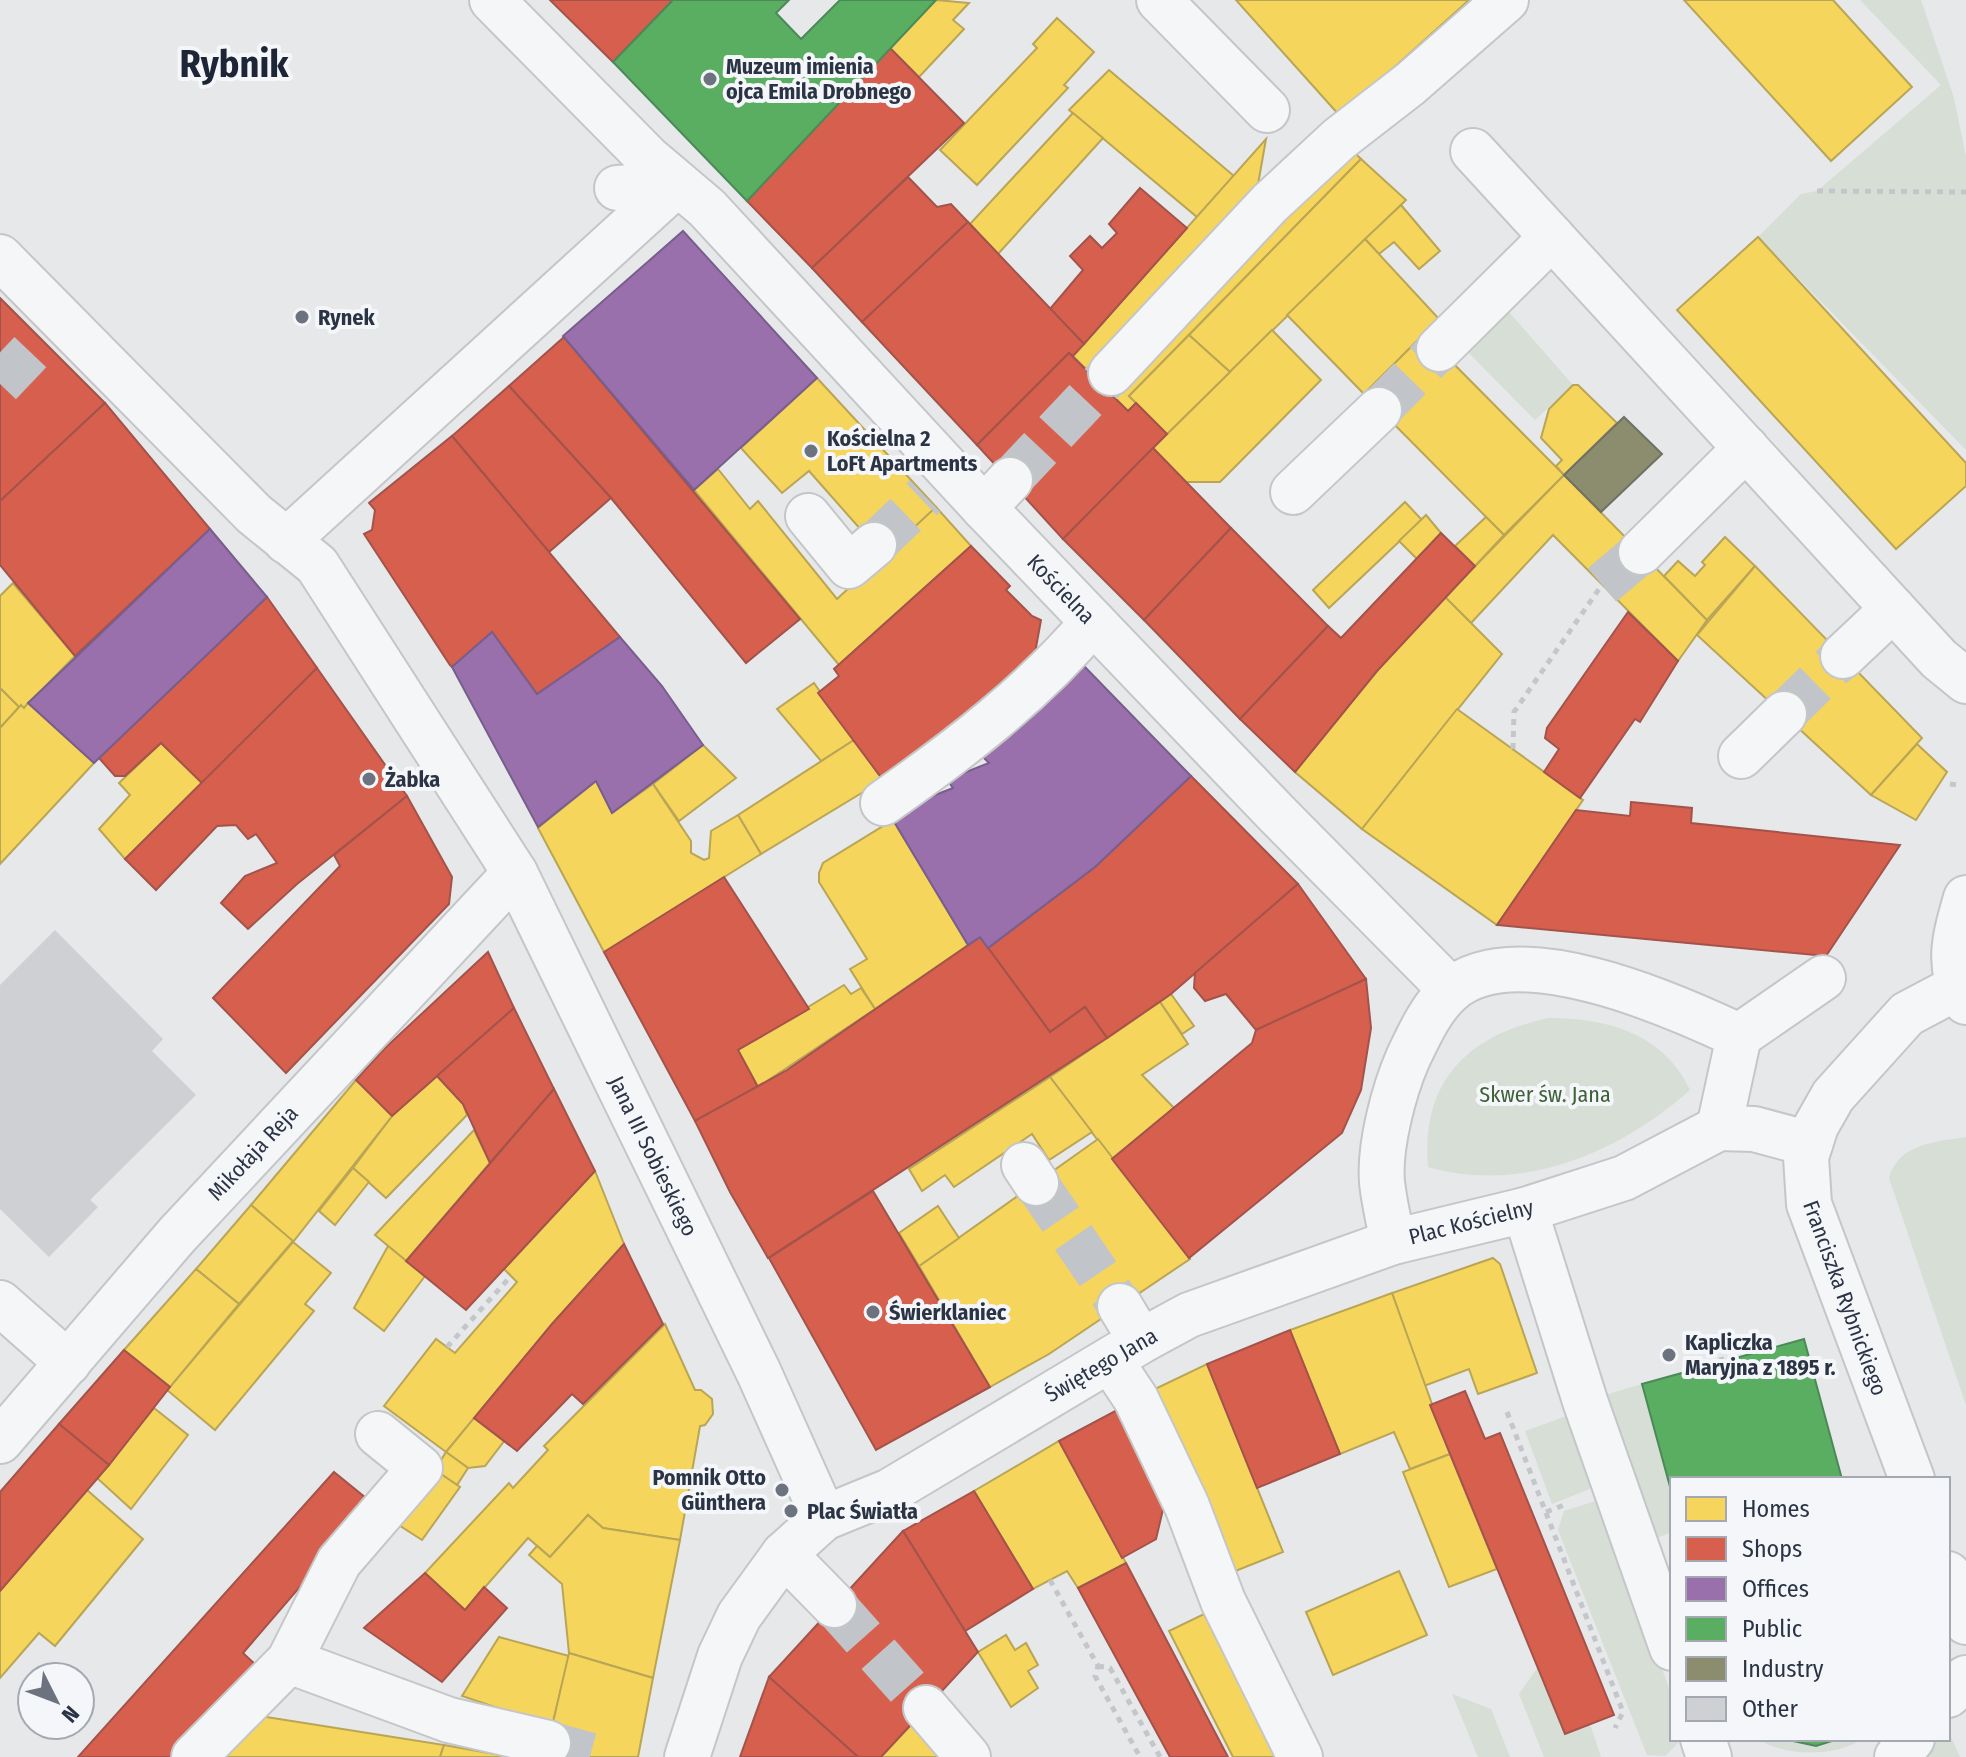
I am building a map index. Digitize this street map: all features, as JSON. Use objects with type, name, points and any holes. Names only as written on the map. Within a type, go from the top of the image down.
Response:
[{"type":"street","points":[[492,0],[677,184]]},
{"type":"street","points":[[1159,0],[1267,110]]},
{"type":"street","points":[[1111,373],[1270,203],[1339,139],[1410,84],[1506,0]]},
{"type":"street","points":[[1473,151],[1939,659],[1966,681]]},
{"type":"street","points":[[617,188],[677,184]]},
{"type":"street","points":[[0,257],[254,514],[295,538],[677,184]]},
{"type":"street","name":"Kościelna","points":[[677,184],[707,208],[938,484],[997,494],[1093,622],[1451,990]]},
{"type":"street","points":[[1439,349],[1552,237]]},
{"type":"street","points":[[1293,492],[1379,410]]},
{"type":"street","points":[[1641,552],[1746,448]]},
{"type":"street","points":[[808,516],[849,566],[874,545]]},
{"type":"street","name":"Jana III Sobieskiego","points":[[295,538],[515,873],[759,1373],[824,1518]]},
{"type":"street","points":[[1843,656],[1893,609]]},
{"type":"street","points":[[883,803],[961,749],[1069,650],[1093,622]]},
{"type":"street","points":[[1741,756],[1784,714]]},
{"type":"street","name":"Mikołaja Reja","points":[[0,1441],[177,1235],[515,873]]},
{"type":"street","points":[[1962,994],[1952,952],[1966,898]]},
{"type":"street","points":[[1451,990],[1492,974],[1548,972],[1647,995],[1739,1036]]},
{"type":"street","points":[[1810,1144],[1754,1129],[1719,1128],[1739,1036],[1823,978]]},
{"type":"street","name":"Plac Kościelny","points":[[1451,990],[1427,1020],[1393,1101],[1382,1179],[1393,1242],[1525,1210],[1624,1178],[1719,1128]]},
{"type":"street","name":"Franciszka Rybnickiego","points":[[1911,1477],[1809,1204],[1805,1171],[1810,1144],[1833,1096],[1907,1014],[1962,994]]},
{"type":"street","points":[[1525,1210],[1585,1401],[1670,1642]]},
{"type":"street","name":"Świętego Jana","points":[[824,1518],[890,1491],[1124,1336],[1393,1242]]},
{"type":"street","points":[[0,1303],[68,1363]]},
{"type":"street","points":[[1124,1336],[1136,1399],[1187,1506],[1223,1601],[1300,1757]]},
{"type":"street","points":[[194,1757],[289,1661],[339,1562],[420,1468],[378,1434]]},
{"type":"street","points":[[687,1757],[720,1656],[739,1616],[784,1554],[824,1518]]},
{"type":"street","points":[[784,1554],[834,1605]]},
{"type":"street","points":[[1950,1579],[1966,1622]]},
{"type":"street","points":[[289,1661],[449,1720],[548,1743]]},
{"type":"street","points":[[1950,1693],[1966,1678]]},
{"type":"street","points":[[926,1708],[968,1757]]},
{"type":"street","points":[[1897,1757],[1910,1741]]},
{"type":"path","points":[[1817,191],[1966,192]]},
{"type":"path","points":[[1513,749],[1514,712],[1602,585]]},
{"type":"path","points":[[1950,784],[1957,785]]},
{"type":"path","points":[[447,1347],[511,1276]]},
{"type":"path","points":[[1507,1412],[1623,1712],[1615,1728]]},
{"type":"path","points":[[1050,1580],[1098,1666],[1095,1676],[1140,1757]]},
{"type":"path","points":[[1098,1666],[1110,1668],[1160,1757]]},
{"type":"green space","points":[[1860,0],[1921,0],[1954,98],[1966,157],[1966,450],[1758,237],[1801,194],[1817,191],[1941,85]]},
{"type":"green space","points":[[1502,304],[1573,385],[1535,420],[1459,343]]},
{"type":"green space","name":"Skwer św. Jana","points":[[1548,1018],[1591,1021],[1612,1026],[1649,1042],[1679,1071],[1690,1090],[1632,1132],[1568,1162],[1534,1171],[1499,1175],[1464,1174],[1428,1167],[1432,1110],[1455,1067],[1473,1050],[1494,1037]]},
{"type":"green space","points":[[1966,1137],[1966,1405],[1889,1178],[1894,1166],[1910,1151],[1931,1143]]},
{"type":"green space","points":[[1642,1384],[1670,1487],[1670,1533],[1652,1540],[1608,1394]]},
{"type":"green space","points":[[1572,1414],[1597,1486],[1552,1504],[1525,1431]]},
{"type":"green space","points":[[1602,1499],[1670,1691],[1670,1741],[1680,1741],[1665,1756],[1647,1755],[1558,1530],[1564,1511]]},
{"type":"green space","points":[[1538,1667],[1564,1734],[1590,1724],[1601,1757],[1544,1757],[1519,1694]]},
{"type":"green space","points":[[1452,1694],[1491,1709],[1510,1757],[1478,1757]]},
{"type":"green space","points":[[1950,1734],[1960,1757],[1891,1757],[1904,1741],[1950,1741]]},
{"type":"green space","points":[[1762,1741],[1793,1741],[1816,1746],[1832,1741],[1858,1741],[1825,1752],[1796,1752]]},
{"type":"building: Homes","points":[[936,0],[969,3],[953,20],[964,29],[919,77],[890,48]]},
{"type":"building: Homes","points":[[1236,0],[1469,0],[1340,116]]},
{"type":"building: Homes","points":[[1684,0],[1833,0],[1912,87],[1831,161]]},
{"type":"building: Homes","points":[[1057,18],[1094,52],[1064,85],[1068,88],[977,185],[940,150],[1037,48],[1033,44]]},
{"type":"building: Homes","points":[[1109,70],[1234,176],[1197,217],[1069,110]]},
{"type":"building: Homes","points":[[1073,113],[1103,138],[998,254],[970,224]]},
{"type":"building: Homes","points":[[1266,139],[1257,190],[1351,149],[1361,159],[1129,396],[1136,403],[1128,411],[1073,356]]},
{"type":"building: Homes","points":[[1361,159],[1406,200],[1230,372],[1189,335]]},
{"type":"building: Homes","points":[[1401,205],[1440,251],[1419,269],[1394,242],[1379,254],[1365,239]]},
{"type":"building: Homes","points":[[1758,237],[1966,463],[1966,486],[1896,549],[1677,310]]},
{"type":"building: Homes","points":[[1365,239],[1439,319],[1364,394],[1287,315]]},
{"type":"building: Homes","points":[[1272,330],[1321,380],[1220,482],[1186,482],[1153,448]]},
{"type":"building: Homes","points":[[1424,334],[1564,475],[1504,535],[1364,394]]},
{"type":"building: Homes","points":[[1189,335],[1230,372],[1167,434],[1129,396]]},
{"type":"building: Homes","points":[[817,378],[936,507],[885,557],[809,471],[782,493],[741,448]]},
{"type":"building: Homes","points":[[1573,385],[1578,385],[1617,423],[1564,475],[1556,466],[1562,460],[1541,438],[1549,409]]},
{"type":"building: Homes","points":[[718,469],[750,509],[758,501],[837,599],[936,507],[971,546],[839,665],[694,490]]},
{"type":"building: Homes","points":[[1564,475],[1707,620],[1678,661],[1553,535],[1471,623],[1445,597]]},
{"type":"building: Homes","points":[[1405,502],[1422,520],[1329,608],[1313,590]]},
{"type":"building: Homes","points":[[1426,515],[1441,533],[1417,559],[1399,541]]},
{"type":"building: Homes","points":[[1486,517],[1504,535],[1475,566],[1455,546]]},
{"type":"building: Homes","points":[[1725,537],[1755,566],[1707,620],[1664,576],[1678,561],[1695,576],[1705,565],[1702,562]]},
{"type":"building: Homes","points":[[1755,566],[1922,738],[1871,795],[1697,635]]},
{"type":"building: Homes","points":[[13,583],[75,656],[24,708],[19,707],[0,688],[0,596]]},
{"type":"building: Homes","points":[[1445,597],[1502,654],[1362,829],[1295,772],[1377,671]]},
{"type":"building: Homes","points":[[814,683],[854,740],[821,761],[777,709]]},
{"type":"building: Homes","points":[[0,688],[19,707],[0,728]]},
{"type":"building: Homes","points":[[28,703],[94,763],[0,864],[0,728],[21,705],[24,708]]},
{"type":"building: Homes","points":[[1457,709],[1583,800],[1497,925],[1362,829]]},
{"type":"building: Homes","points":[[854,740],[883,780],[761,854],[738,815]]},
{"type":"building: Homes","points":[[161,743],[202,783],[125,859],[99,829],[130,795],[119,783]]},
{"type":"building: Homes","points":[[1917,744],[1947,772],[1916,820],[1871,795]]},
{"type":"building: Homes","points":[[703,745],[736,778],[679,821],[653,784]]},
{"type":"building: Homes","points":[[596,781],[612,813],[653,784],[691,841],[691,853],[704,860],[709,858],[711,831],[738,815],[761,854],[604,952],[538,828]]},
{"type":"building: Homes","points":[[893,820],[968,945],[875,1009],[850,969],[867,959],[819,882],[819,873],[823,863]]},
{"type":"building: Homes","points":[[844,985],[851,994],[861,988],[875,1009],[758,1087],[738,1050]]},
{"type":"building: Homes","points":[[1171,994],[1194,1026],[1182,1034],[1160,1002]]},
{"type":"building: Homes","points":[[1160,1002],[1188,1044],[1142,1075],[1174,1108],[1112,1159],[1050,1077]]},
{"type":"building: Homes","points":[[437,1076],[463,1104],[467,1115],[386,1198],[353,1168],[392,1116]]},
{"type":"building: Homes","points":[[1050,1077],[1092,1132],[1049,1160],[1032,1134],[954,1187],[945,1175],[922,1191],[909,1169]]},
{"type":"building: Homes","points":[[356,1080],[392,1116],[293,1242],[251,1205]]},
{"type":"building: Homes","points":[[474,1130],[490,1163],[406,1261],[375,1235]]},
{"type":"building: Homes","points":[[1098,1139],[1190,1259],[1049,1354],[990,1387],[919,1266]]},
{"type":"building: Homes","points":[[353,1168],[369,1182],[335,1225],[319,1211]]},
{"type":"building: Homes","points":[[595,1171],[624,1244],[552,1324],[446,1452],[384,1406],[436,1339],[455,1353],[517,1282],[504,1269]]},
{"type":"building: Homes","points":[[251,1205],[293,1241],[239,1304],[196,1269]]},
{"type":"building: Homes","points":[[938,1206],[959,1238],[919,1266],[899,1233]]},
{"type":"building: Homes","points":[[293,1242],[331,1273],[305,1304],[314,1311],[215,1430],[167,1390]]},
{"type":"building: Homes","points":[[388,1246],[425,1276],[384,1331],[354,1308]]},
{"type":"building: Homes","points":[[1493,1258],[1500,1264],[1537,1373],[1478,1394],[1469,1369],[1424,1386],[1392,1293]]},
{"type":"building: Homes","points":[[196,1269],[239,1304],[170,1387],[124,1350]]},
{"type":"building: Homes","points":[[1392,1293],[1450,1454],[1410,1469],[1394,1432],[1340,1454],[1290,1330]]},
{"type":"building: Homes","points":[[665,1324],[695,1390],[701,1390],[712,1399],[713,1414],[705,1425],[700,1426],[680,1540],[603,1528],[588,1515],[550,1557],[528,1538],[465,1610],[425,1573],[509,1483],[513,1488],[548,1450],[544,1446]]},
{"type":"building: Homes","points":[[1207,1364],[1283,1552],[1233,1572],[1155,1389]]},
{"type":"building: Homes","points":[[154,1408],[188,1435],[131,1509],[97,1478]]},
{"type":"building: Homes","points":[[474,1418],[505,1440],[485,1466],[468,1468],[446,1452]]},
{"type":"building: Homes","points":[[1059,1441],[1126,1563],[1078,1588],[1067,1571],[1033,1589],[974,1491]]},
{"type":"building: Homes","points":[[446,1452],[468,1468],[457,1485],[435,1470]]},
{"type":"building: Homes","points":[[1450,1454],[1497,1569],[1449,1587],[1403,1472]]},
{"type":"building: Homes","points":[[435,1470],[460,1487],[422,1540],[394,1522]]},
{"type":"building: Homes","points":[[87,1490],[143,1539],[55,1646],[39,1633],[0,1678],[0,1591]]},
{"type":"building: Homes","points":[[588,1515],[603,1528],[680,1540],[653,1678],[569,1653],[562,1584],[529,1555],[537,1546],[550,1557]]},
{"type":"building: Homes","points":[[1399,1571],[1427,1635],[1333,1675],[1306,1612]]},
{"type":"building: Homes","points":[[1204,1614],[1276,1757],[1233,1757],[1169,1631]]},
{"type":"building: Homes","points":[[1006,1635],[1015,1650],[1026,1643],[1038,1665],[1028,1671],[1038,1688],[1011,1707],[978,1652]]},
{"type":"building: Homes","points":[[499,1637],[569,1656],[552,1726],[462,1696]]},
{"type":"building: Homes","points":[[569,1653],[653,1678],[638,1757],[545,1757]]},
{"type":"building: Homes","points":[[260,1716],[444,1745],[440,1757],[221,1757]]},
{"type":"building: Homes","points":[[911,1725],[941,1757],[881,1757]]},
{"type":"building: Homes","points":[[444,1745],[511,1757],[440,1757]]},
{"type":"building: Shops","points":[[550,0],[673,0],[613,62]]},
{"type":"building: Shops","points":[[890,48],[964,123],[812,268],[747,201]]},
{"type":"building: Shops","points":[[908,177],[937,207],[951,204],[968,222],[862,322],[812,268]]},
{"type":"building: Shops","points":[[1140,188],[1187,228],[1084,344],[1050,309],[1083,270],[1070,256],[1090,236],[1102,248],[1117,233],[1109,224]]},
{"type":"building: Shops","points":[[968,222],[1084,344],[1073,356],[1069,353],[977,445],[862,322]]},
{"type":"building: Shops","points":[[0,298],[105,403],[0,501]]},
{"type":"building: Shops","points":[[564,337],[800,619],[746,663],[611,498],[509,386]]},
{"type":"building: Shops","points":[[1069,353],[1128,411],[1136,403],[1167,434],[1063,539],[977,445]]},
{"type":"building: Shops","points":[[509,386],[611,498],[549,552],[452,436]]},
{"type":"building: Shops","points":[[105,403],[210,529],[75,656],[0,565],[0,501]]},
{"type":"building: Shops","points":[[452,436],[620,637],[537,694],[492,632],[452,667],[364,534],[372,530],[375,510],[369,503]]},
{"type":"building: Shops","points":[[1153,448],[1231,528],[1144,620],[1063,539]]},
{"type":"building: Shops","points":[[1231,528],[1328,626],[1240,719],[1144,620]]},
{"type":"building: Shops","points":[[1441,533],[1475,566],[1377,671],[1295,772],[1240,719],[1328,626],[1341,638]]},
{"type":"building: Shops","points":[[971,546],[1010,586],[1006,590],[1032,616],[1041,620],[1035,653],[943,734],[883,780],[818,693],[839,676],[834,669]]},
{"type":"building: Shops","points":[[267,597],[317,668],[202,783],[161,743],[125,776],[115,776],[99,758]]},
{"type":"building: Shops","points":[[1628,612],[1678,661],[1640,722],[1635,719],[1580,798],[1544,772],[1559,749],[1545,738],[1547,728]]},
{"type":"building: Shops","points":[[317,668],[407,796],[297,884],[248,929],[221,903],[245,876],[277,863],[256,834],[248,839],[236,825],[217,826],[156,890],[125,859]]},
{"type":"building: Shops","points":[[1191,776],[1298,884],[1171,994],[1107,1038],[1085,1007],[1050,1032],[988,948],[1095,867]]},
{"type":"building: Shops","points":[[407,796],[452,877],[449,904],[286,1073],[213,998],[340,866],[334,855]]},
{"type":"building: Shops","points":[[1631,802],[1692,808],[1691,823],[1900,845],[1826,956],[1497,925],[1576,810],[1630,816]]},
{"type":"building: Shops","points":[[724,877],[809,1009],[738,1050],[758,1087],[695,1121],[604,952]]},
{"type":"building: Shops","points":[[1298,884],[1366,979],[1256,1030],[1226,994],[1205,1001],[1194,988],[1195,973]]},
{"type":"building: Shops","points":[[980,937],[1050,1032],[1085,1007],[1107,1038],[768,1258],[730,1192],[695,1121],[787,1070]]},
{"type":"building: Shops","points":[[488,952],[514,1008],[392,1116],[356,1080],[384,1049]]},
{"type":"building: Shops","points":[[1366,979],[1371,1028],[1361,1090],[1342,1133],[1189,1258],[1112,1159],[1252,1043],[1256,1030]]},
{"type":"building: Shops","points":[[514,1008],[554,1089],[490,1163],[463,1104],[437,1076]]},
{"type":"building: Shops","points":[[554,1089],[595,1171],[466,1310],[406,1261]]},
{"type":"building: Shops","name":"Świerklaniec","points":[[873,1191],[990,1387],[876,1450],[769,1258]]},
{"type":"building: Shops","points":[[624,1244],[663,1324],[583,1404],[572,1394],[517,1451],[474,1418]]},
{"type":"building: Shops","points":[[1290,1330],[1340,1454],[1257,1488],[1207,1364]]},
{"type":"building: Shops","points":[[124,1350],[170,1387],[109,1465],[59,1424]]},
{"type":"building: Shops","points":[[1465,1391],[1485,1439],[1500,1433],[1614,1715],[1565,1734],[1430,1405]]},
{"type":"building: Shops","points":[[1117,1410],[1166,1497],[1156,1539],[1122,1558],[1059,1441]]},
{"type":"building: Shops","points":[[59,1424],[109,1465],[0,1591],[0,1492]]},
{"type":"building: Shops","points":[[334,1472],[372,1503],[243,1653],[258,1667],[171,1757],[78,1757],[92,1741],[96,1741],[96,1737]]},
{"type":"building: Shops","points":[[974,1491],[1033,1589],[965,1631],[903,1531]]},
{"type":"building: Shops","points":[[903,1531],[978,1652],[881,1757],[858,1757],[769,1677]]},
{"type":"building: Shops","points":[[1126,1563],[1228,1757],[1170,1757],[1078,1588]]},
{"type":"building: Shops","points":[[425,1573],[465,1610],[484,1587],[507,1608],[442,1682],[364,1628]]},
{"type":"building: Shops","points":[[769,1677],[858,1757],[740,1757]]},
{"type":"building: Offices","points":[[683,231],[817,378],[694,490],[563,336]]},
{"type":"building: Offices","points":[[210,529],[267,597],[94,763],[28,703]]},
{"type":"building: Offices","points":[[492,632],[537,694],[620,637],[662,686],[703,745],[612,813],[596,781],[538,827],[452,667]]},
{"type":"building: Offices","points":[[1083,665],[1191,776],[1095,867],[988,948],[980,937],[968,945],[893,820],[920,801],[953,788],[947,780],[989,763],[982,756]]},
{"type":"building: Public","points":[[673,0],[789,0],[776,13],[801,39],[840,0],[936,0],[747,201],[613,62]]},
{"type":"building: Public","points":[[1804,1339],[1841,1477],[1670,1477],[1670,1487],[1642,1384]]},
{"type":"building: Public","points":[[1793,1741],[1832,1741],[1816,1746]]},
{"type":"building: Industry","points":[[1624,417],[1662,454],[1601,512],[1564,475]]},
{"type":"building: Other","points":[[55,930],[163,1039],[152,1051],[196,1095],[90,1200],[98,1207],[49,1257],[0,1209],[0,985]]},
{"type":"tunnel","points":[[0,384],[42,340]]},
{"type":"tunnel","points":[[1379,410],[1439,349]]},
{"type":"tunnel","points":[[1010,480],[1111,373]]},
{"type":"tunnel","points":[[874,545],[925,496]]},
{"type":"tunnel","points":[[1602,585],[1641,552]]},
{"type":"tunnel","points":[[1784,714],[1843,656]]},
{"type":"tunnel","points":[[1036,1183],[1120,1306]]},
{"type":"tunnel","points":[[834,1605],[926,1708]]},
{"type":"tunnel","points":[[548,1743],[599,1757]]},
{"type":"place","name":"Muzeum imienia ojca Emila Drobnego","points":[[710,79]]},
{"type":"place","name":"Rynek","points":[[302,317]]},
{"type":"place","name":"Kościelna 2 LoFt Apartments","points":[[811,451]]},
{"type":"place","name":"Żabka","points":[[369,779]]},
{"type":"place","name":"Świerklaniec","points":[[873,1312]]},
{"type":"place","name":"Kapliczka Maryjna z 1895 r.","points":[[1669,1355]]},
{"type":"place","name":"Pomnik Otto Günthera","points":[[782,1490]]},
{"type":"place","name":"Plac Światła","points":[[791,1511]]},
{"type":"district","name":"Rybnik","points":[[234,64]]}]
